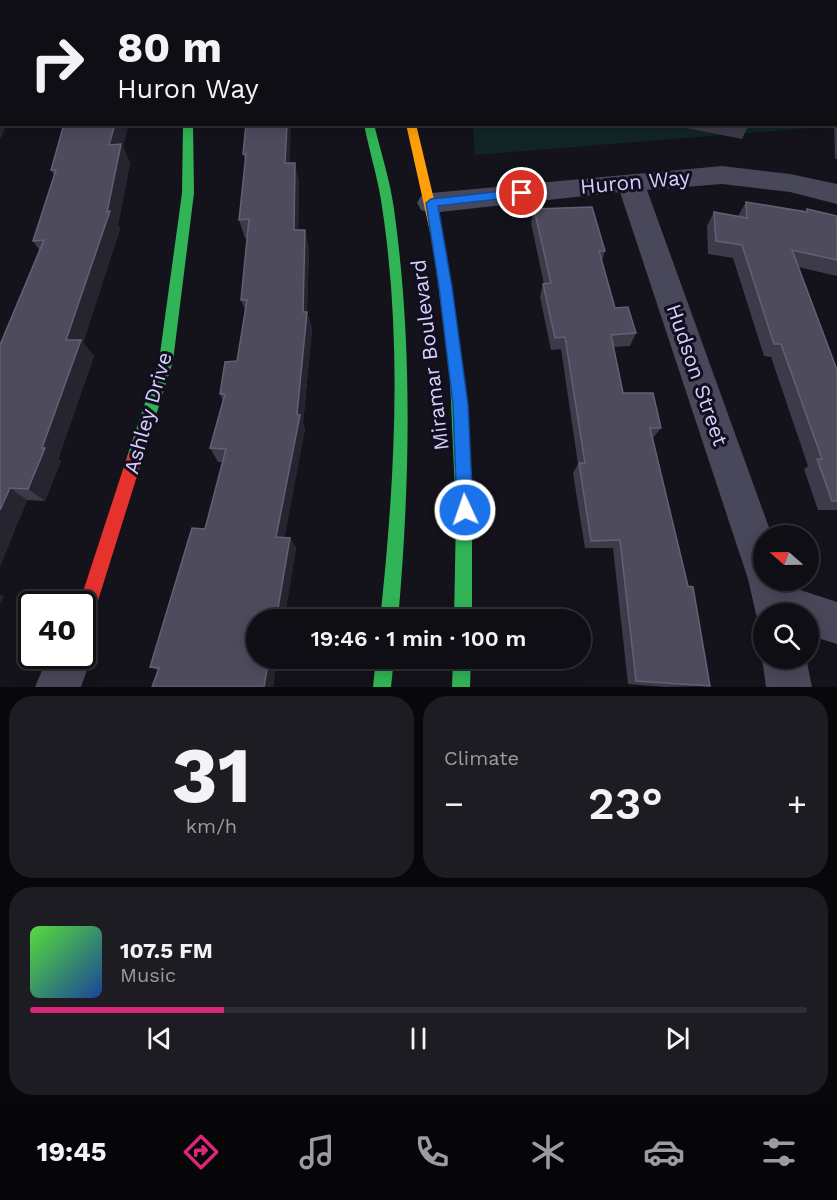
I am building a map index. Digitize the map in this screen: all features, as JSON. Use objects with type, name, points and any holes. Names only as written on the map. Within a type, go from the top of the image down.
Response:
[{"type":"street","name":"Ashley Drive","points":[[92,591],[166,361],[188,194],[188,126]]},
{"type":"street","name":"Miramar Boulevard","points":[[369,126],[388,207],[399,378],[398,537],[390,609]]},
{"type":"street","name":"Miramar Boulevard","points":[[412,126],[431,203],[446,287],[461,405],[466,531],[463,609]]},
{"type":"street","name":"Huron Way","points":[[431,203],[630,182],[722,175],[790,183],[837,194]]},
{"type":"street","name":"Hudson Street","points":[[630,182],[783,599]]},
{"type":"street","points":[[783,599],[837,623]]},
{"type":"street","points":[[58,687],[65,669]]},
{"type":"street","points":[[382,687],[384,669]]},
{"type":"street","points":[[461,687],[462,669]]},
{"type":"street","points":[[786,669],[789,687]]},
{"type":"green space","points":[[473,126],[837,126],[475,155]]},
{"type":"building","points":[[63,126],[114,126],[109,145],[121,144],[107,212],[110,211],[66,340],[81,340],[42,448],[45,448],[28,489],[10,488],[0,510],[0,345],[44,240],[33,241],[56,170],[51,170]]},
{"type":"building","points":[[246,126],[287,126],[285,163],[295,163],[294,230],[305,230],[303,312],[307,312],[297,414],[300,415],[276,537],[290,538],[278,609],[246,609],[246,669],[267,669],[264,687],[152,687],[159,668],[150,667],[192,528],[205,529],[226,449],[210,448],[225,394],[220,394],[225,362],[237,361],[247,300],[241,300],[249,219],[239,220],[246,154],[243,154]]},
{"type":"building","points":[[746,202],[807,212],[807,209],[837,216],[837,260],[792,250],[837,370],[837,501],[832,501],[817,459],[822,459],[781,344],[774,344],[742,245],[716,241],[714,212],[747,218]]},
{"type":"building","points":[[592,207],[605,251],[599,251],[615,308],[628,307],[636,333],[611,335],[623,393],[653,393],[661,428],[650,428],[688,586],[693,587],[710,686],[636,681],[620,540],[591,541],[579,463],[585,463],[565,337],[555,338],[543,284],[551,283],[534,209]]},
{"type":"traffic: fast","points":[[135,457],[166,361],[188,193],[188,126]]},
{"type":"traffic: fast","points":[[369,126],[388,209],[398,311],[400,466],[390,609]]},
{"type":"traffic: fast","points":[[457,379],[464,515],[463,609]]},
{"type":"traffic: fast","points":[[382,687],[384,669]]},
{"type":"traffic: fast","points":[[461,687],[462,669]]},
{"type":"traffic: slow","points":[[411,126],[440,250],[457,379]]},
{"type":"traffic: jam","points":[[92,591],[135,457]]},
{"type":"route","points":[[465,510],[461,405],[446,287],[431,203],[522,193]]}]
